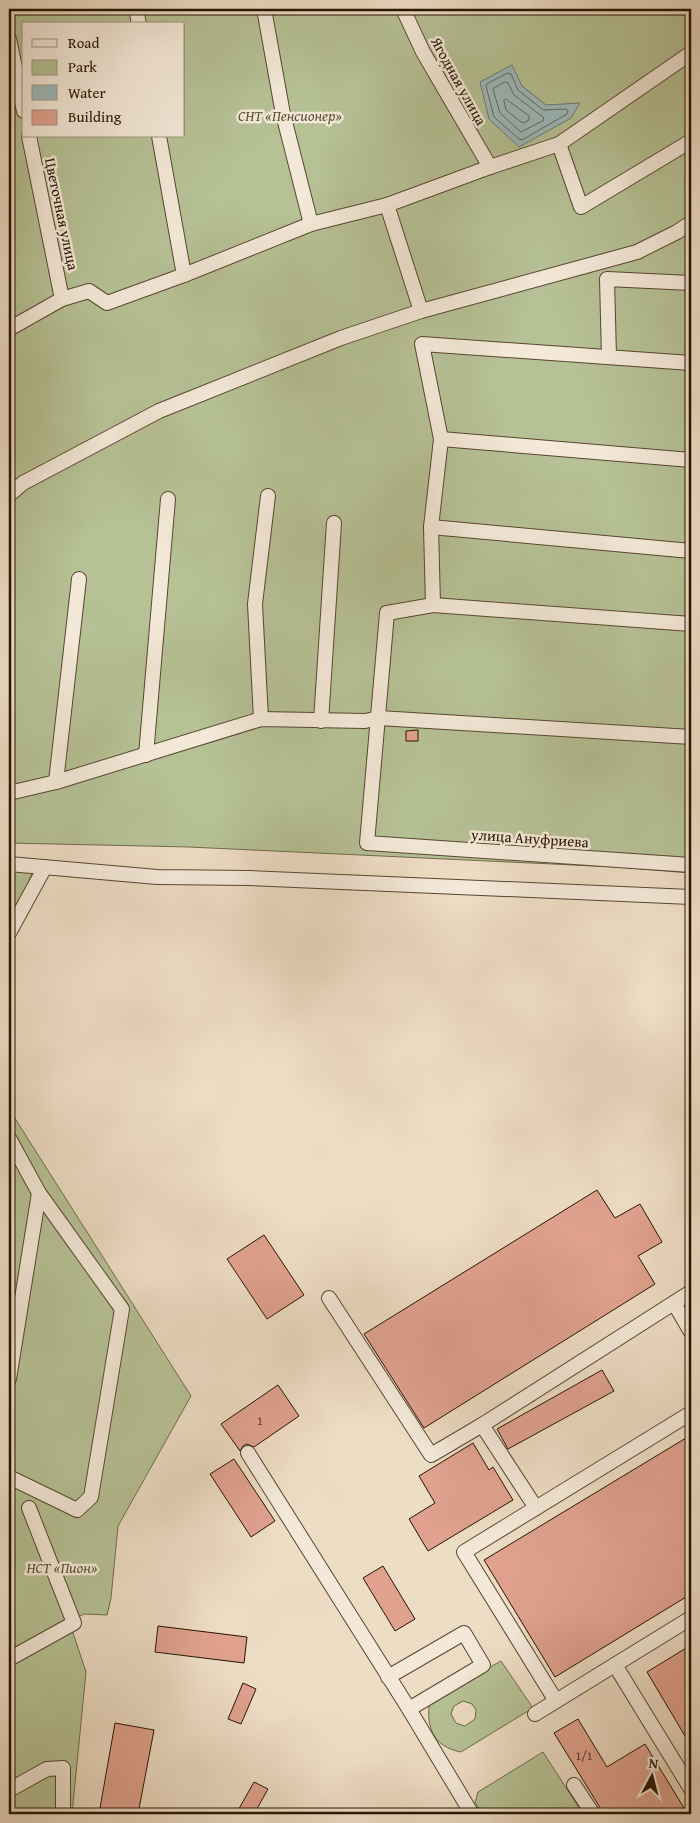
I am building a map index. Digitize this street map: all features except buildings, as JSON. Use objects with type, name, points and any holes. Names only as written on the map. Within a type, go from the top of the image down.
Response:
[{"type":"street","points":[[136,9],[139,22]]},
{"type":"street","points":[[264,9],[283,114],[312,224]]},
{"type":"street","name":"Ягодная улица","points":[[403,9],[423,52],[490,167]]},
{"type":"street","points":[[9,39],[22,101]]},
{"type":"street","points":[[9,329],[62,298],[89,291],[107,303],[184,275],[312,224],[387,206],[490,167],[559,144],[691,53]]},
{"type":"street","name":"Цветочная улица","points":[[29,138],[62,298]]},
{"type":"street","points":[[159,138],[184,275]]},
{"type":"street","points":[[559,144],[582,207],[691,141]]},
{"type":"street","points":[[387,206],[421,311]]},
{"type":"street","points":[[9,495],[23,483],[159,411],[341,338],[421,311],[637,252],[691,223]]},
{"type":"street","points":[[609,357],[607,279],[691,283]]},
{"type":"street","points":[[433,605],[432,527],[441,439],[422,344],[691,363]]},
{"type":"street","points":[[441,439],[691,460]]},
{"type":"street","points":[[261,719],[255,604],[268,496]]},
{"type":"street","points":[[146,755],[168,499]]},
{"type":"street","points":[[321,720],[334,523]]},
{"type":"street","points":[[432,527],[691,551]]},
{"type":"street","points":[[56,782],[78,579]]},
{"type":"street","points":[[379,718],[387,613],[433,605],[691,624]]},
{"type":"street","points":[[9,792],[56,782],[261,719],[365,722],[379,718],[691,737]]},
{"type":"street","name":"улица Ануфриева","points":[[379,718],[367,844],[691,865]]},
{"type":"street","points":[[9,864],[157,878],[250,878],[691,897]]},
{"type":"street","points":[[9,933],[45,867]]},
{"type":"street","points":[[9,1138],[39,1194],[122,1309],[91,1497],[77,1510],[9,1477]]},
{"type":"street","points":[[9,1379],[39,1194]]},
{"type":"street","points":[[328,1298],[431,1455],[482,1425],[691,1292]]},
{"type":"street","points":[[674,1303],[691,1332]]},
{"type":"street","points":[[556,1701],[464,1552],[691,1414]]},
{"type":"street","points":[[482,1425],[536,1508]]},
{"type":"street","points":[[248,1453],[409,1708],[472,1814]]},
{"type":"street","points":[[9,1659],[74,1623],[29,1508]]},
{"type":"street","points":[[535,1714],[691,1618]]},
{"type":"street","points":[[388,1677],[464,1633],[483,1665],[409,1708]]},
{"type":"street","points":[[615,1665],[691,1789]]},
{"type":"street","points":[[9,1790],[47,1769],[63,1768],[63,1814]]},
{"type":"street","points":[[574,1785],[593,1814]]},
{"type":"green space","name":"СНТ «Пенсионер»","points":[[9,9],[691,9],[691,873],[616,867],[189,847],[9,843]]},
{"type":"green space","points":[[9,870],[32,873],[9,930]]},
{"type":"green space","name":"НСТ «Пион»","points":[[9,1109],[191,1396],[118,1526],[111,1598],[107,1615],[84,1614],[9,1653]]},
{"type":"green space","points":[[72,1630],[86,1672],[72,1814],[9,1814],[9,1665]]},
{"type":"green space","points":[[501,1661],[533,1708],[461,1752],[444,1746],[433,1734],[429,1719],[430,1701]],"holes":[[[463,1701],[472,1704],[476,1710],[475,1719],[465,1726],[456,1723],[451,1714],[454,1706]]]},
{"type":"green space","points":[[543,1752],[583,1814],[483,1814],[475,1803],[478,1792]]},
{"type":"water","points":[[512,65],[522,86],[546,105],[580,103],[571,118],[519,147],[489,119],[480,82]]}]
